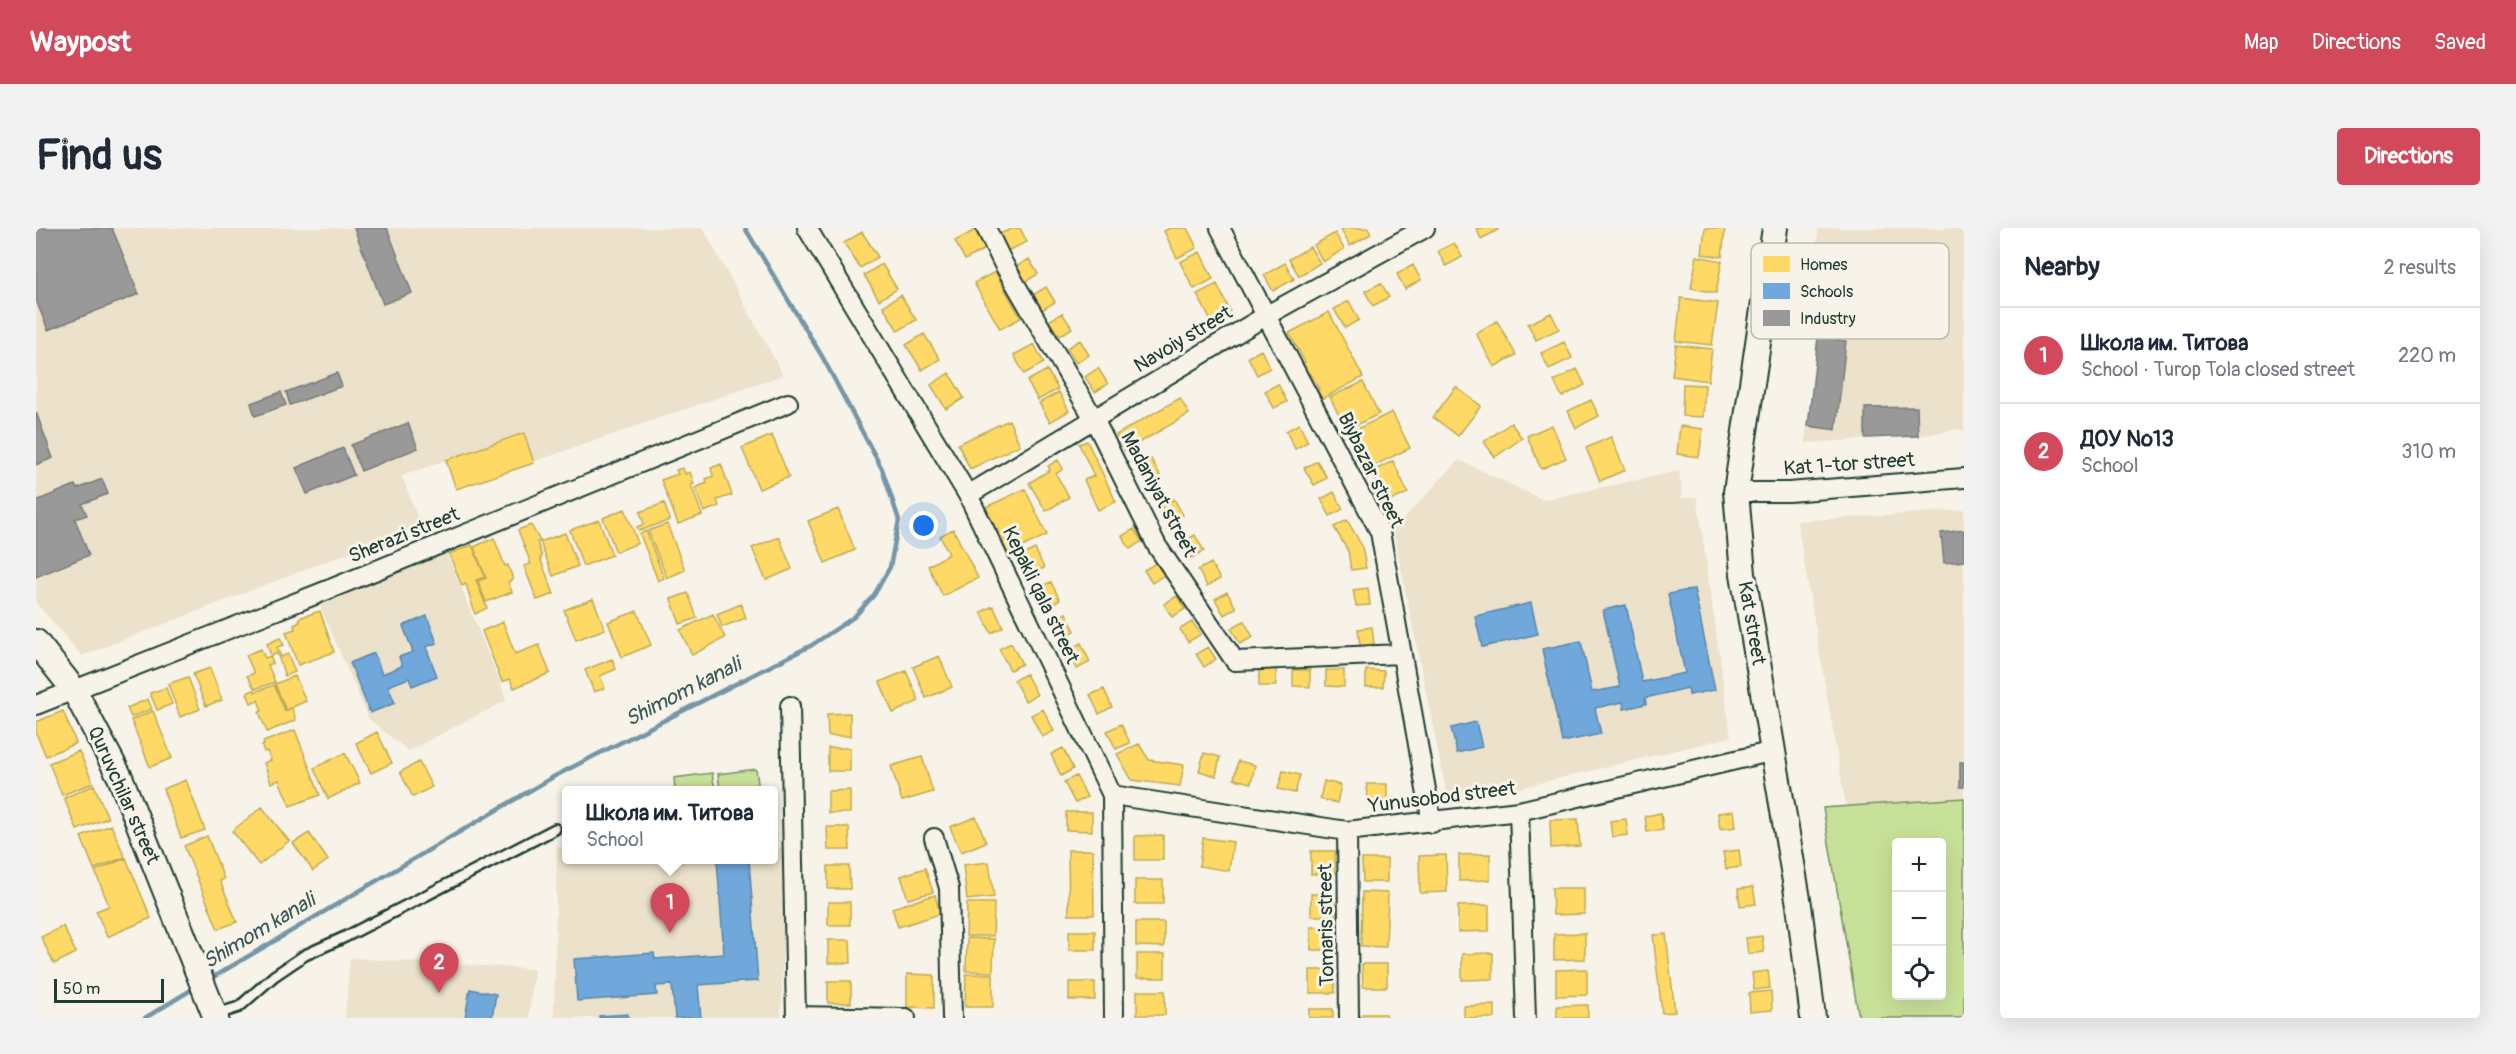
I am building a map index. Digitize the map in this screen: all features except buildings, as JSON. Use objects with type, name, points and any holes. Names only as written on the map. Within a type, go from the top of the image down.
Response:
[{"type":"street","name":"Kepakli qala street","points":[[807,228],[968,495],[1113,795],[1114,1018]]},
{"type":"street","name":"Madaniyat street","points":[[986,228],[1003,263],[1094,419],[1157,546],[1234,662],[1402,654]]},
{"type":"street","name":"Biybazar street","points":[[1220,228],[1380,532],[1432,823]]},
{"type":"street","name":"Navoiy street","points":[[968,495],[1267,315],[1425,228]]},
{"type":"street","name":"Kat street","points":[[1773,243],[1775,228]]},
{"type":"street","name":"Kat street","points":[[1759,339],[1736,492],[1743,573],[1799,905],[1813,1018]]},
{"type":"street","name":"Sherazi street","points":[[36,705],[788,403]]},
{"type":"street","name":"Kat 1-tor street","points":[[1736,492],[1789,492],[1964,478]]},
{"type":"street","name":"Quruvchilar street","points":[[36,642],[74,690],[120,777],[214,1013]]},
{"type":"street","points":[[789,706],[796,1017],[906,1018]]},
{"type":"street","name":"Yunusobod street","points":[[1113,795],[1347,831],[1520,812],[1774,751]]},
{"type":"street","points":[[1520,812],[1526,1018]]},
{"type":"street","name":"Tomaris street","points":[[1347,831],[1349,1018]]},
{"type":"street","points":[[934,838],[949,888],[952,1018]]},
{"type":"lane","points":[[214,1013],[239,1007],[274,976],[305,955],[345,937],[555,829]]},
{"type":"shaded area","points":[[36,228],[703,228],[783,375],[456,489],[446,460],[402,476],[420,525],[82,656],[36,603]]},
{"type":"shaded area","points":[[1819,228],[1964,228],[1964,431],[1959,429],[1918,436],[1805,443],[1817,339],[1949,339],[1949,243],[1817,243]]},
{"type":"shaded area","points":[[1459,460],[1543,500],[1679,471],[1682,498],[1697,497],[1731,737],[1449,805],[1393,530]]},
{"type":"shaded area","points":[[1964,510],[1964,798],[1846,807],[1797,521]]},
{"type":"shaded area","points":[[446,551],[507,700],[408,751],[369,719],[320,606]]},
{"type":"shaded area","points":[[557,847],[562,847],[562,864],[778,864],[778,848],[786,848],[781,1018],[554,1018]]},
{"type":"shaded area","points":[[350,958],[534,969],[529,1018],[345,1018]]},
{"type":"green space","points":[[756,769],[758,786],[720,786],[718,774]]},
{"type":"green space","points":[[712,773],[714,786],[675,786],[674,778]]},
{"type":"green space","points":[[1964,798],[1964,1018],[1859,1018],[1823,808]]},
{"type":"waterway","name":"Shimom kanali","points":[[208,980],[553,777],[812,645],[854,617],[874,595],[890,567],[899,520],[882,469],[823,358],[745,228]]},
{"type":"waterway","name":"Shimom kanali","points":[[145,1018],[196,987]]},
{"type":"place","name":"Школа им. Титова","points":[[670,933]]},
{"type":"place","name":"ДОУ №13","points":[[439,993]]}]
